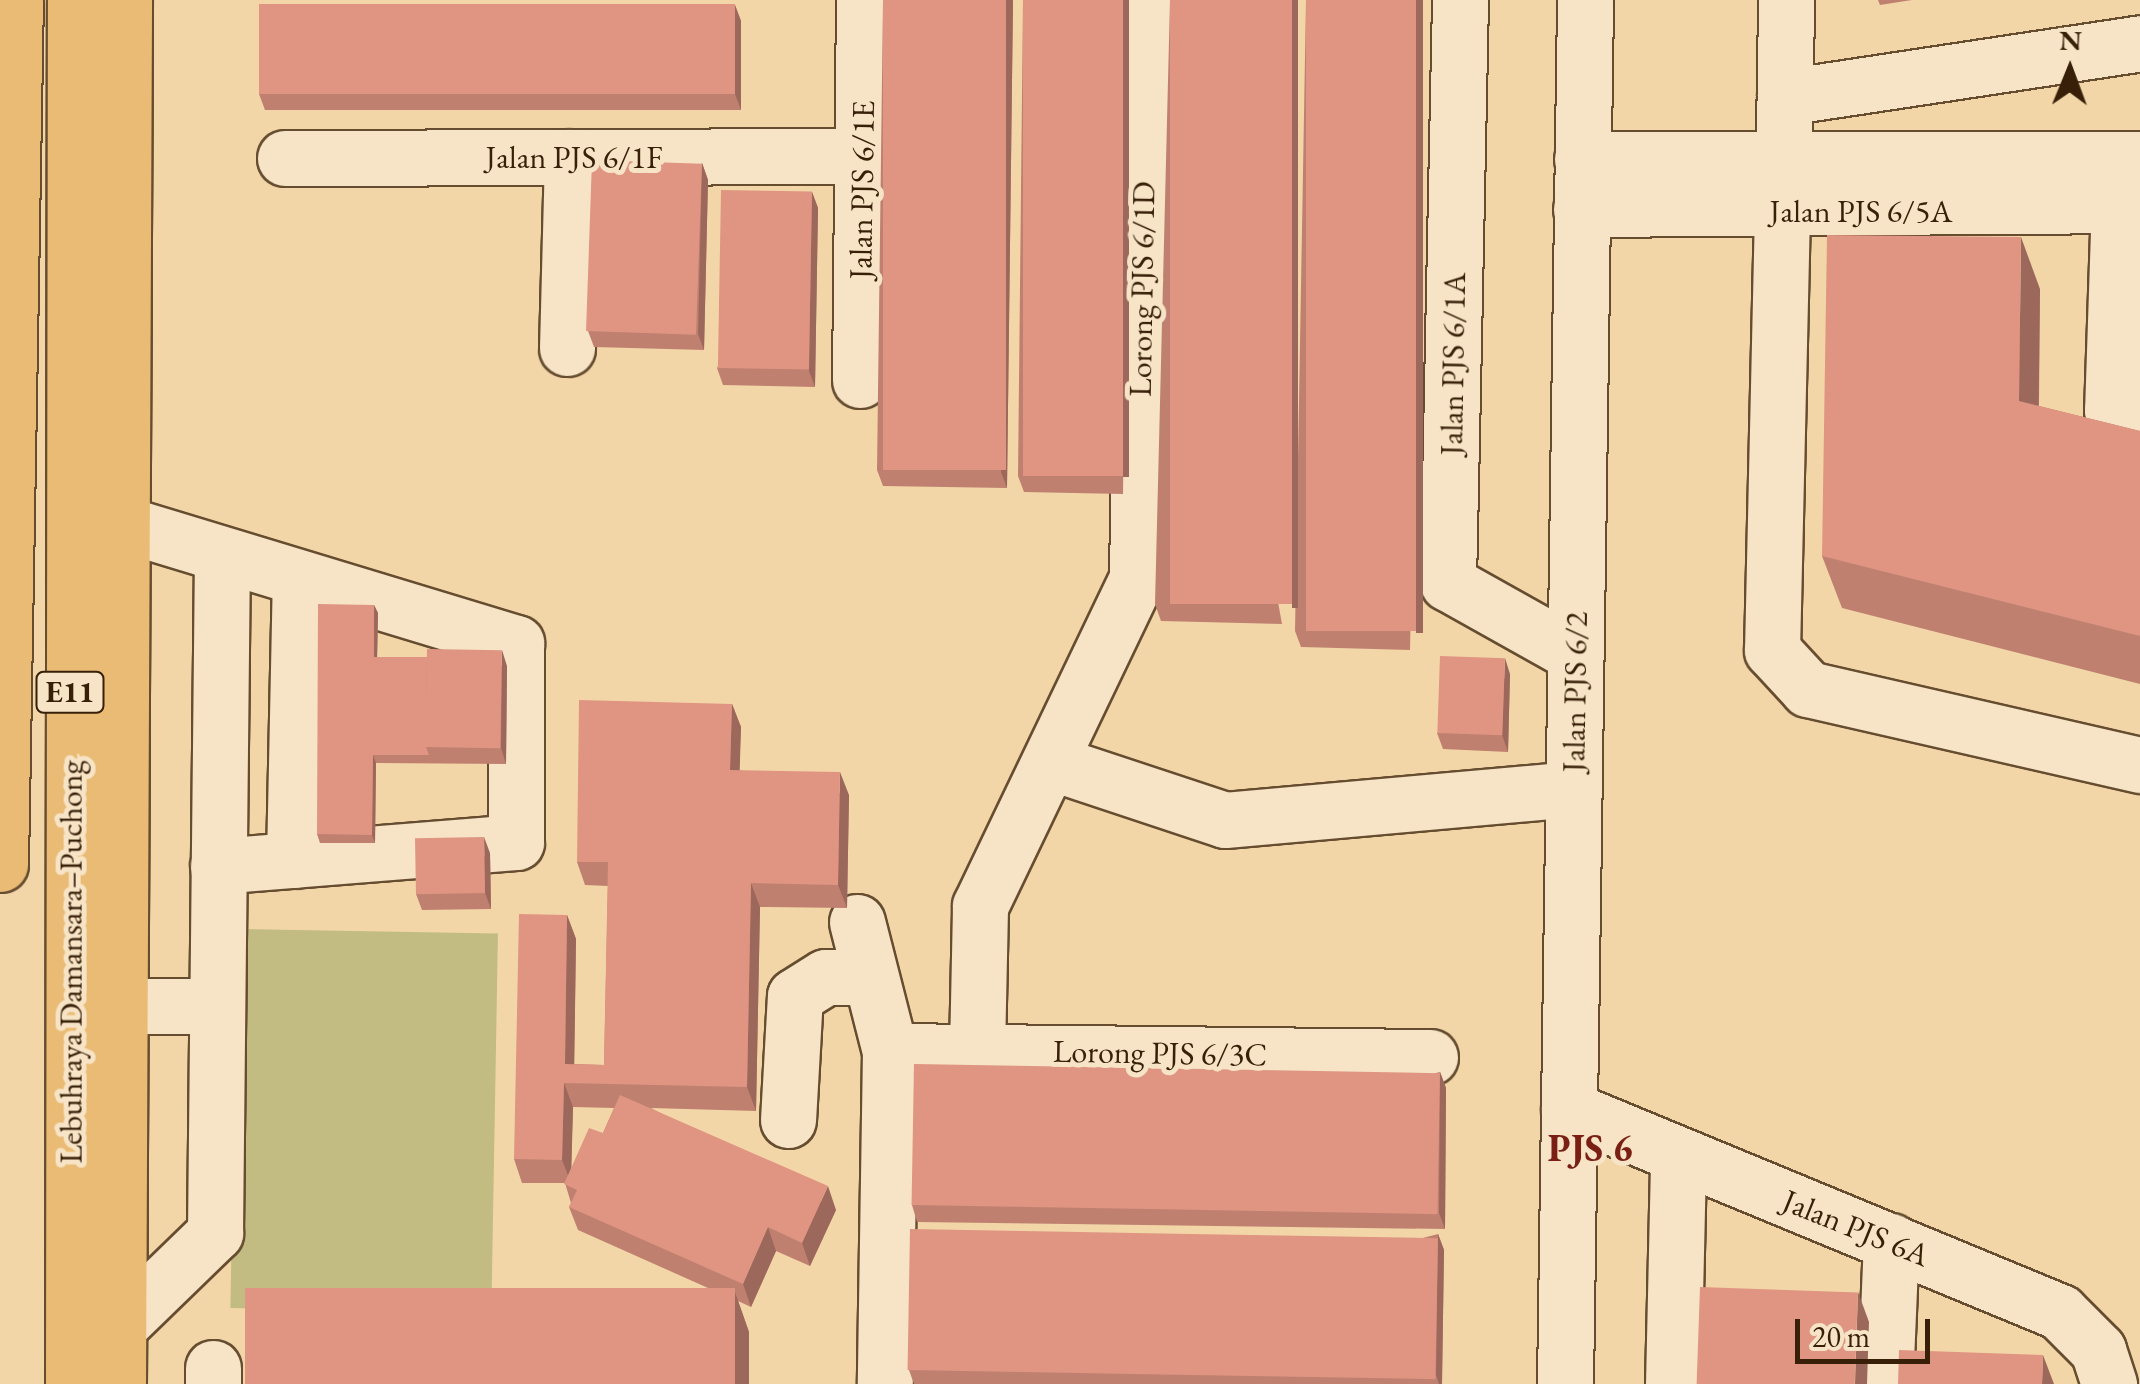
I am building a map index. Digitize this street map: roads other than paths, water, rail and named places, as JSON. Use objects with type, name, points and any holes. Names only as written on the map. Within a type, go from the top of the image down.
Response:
[{"type":"highway","name":"E11","points":[[0,864],[15,0]]},
{"type":"highway","name":"Lebuhraya Damansara–Puchong","points":[[73,1384],[75,0]]},
{"type":"highway","points":[[118,1384],[124,0]]},
{"type":"street","name":"Jalan PJS 6/1E","points":[[860,380],[864,0]]},
{"type":"street","name":"Lorong PJS 6/1D","points":[[1050,762],[1138,578],[1146,0]]},
{"type":"street","name":"Jalan PJS 6/1A","points":[[1460,0],[1448,582],[1575,654]]},
{"type":"street","name":"Jalan PJS 6/2","points":[[1564,1384],[1586,0]]},
{"type":"street","points":[[1786,0],[1772,650],[1808,688],[2140,765]]},
{"type":"street","points":[[1784,96],[2140,44]]},
{"type":"street","name":"Jalan PJS 6/1F","points":[[285,158],[863,156]]},
{"type":"street","points":[[567,348],[572,157]]},
{"type":"street","name":"Jalan PJS 6/5A","points":[[1582,184],[2130,184]]},
{"type":"street","points":[[2130,184],[2112,410],[2140,435]]},
{"type":"street","points":[[124,524],[516,643],[516,842],[218,866]]},
{"type":"street","points":[[119,1326],[215,1233],[222,555]]},
{"type":"street","points":[[294,860],[300,578]]},
{"type":"street","points":[[976,1050],[980,906],[1050,762],[1225,820],[1574,790]]},
{"type":"street","points":[[857,922],[890,1050],[885,1384]]},
{"type":"street","points":[[788,1120],[795,996],[826,976],[869,977]]},
{"type":"street","points":[[121,1006],[217,1006]]},
{"type":"street","name":"Lorong PJS 6/3C","points":[[890,1050],[1430,1057]]},
{"type":"street","name":"Jalan PJS 6A","points":[[1569,1108],[2060,1312],[2098,1350],[2109,1384]]},
{"type":"street","points":[[1673,1384],[1678,1156]]},
{"type":"street","points":[[1885,1384],[1891,1242]]},
{"type":"district","name":"PJS 6","points":[[1590,1148]]}]
